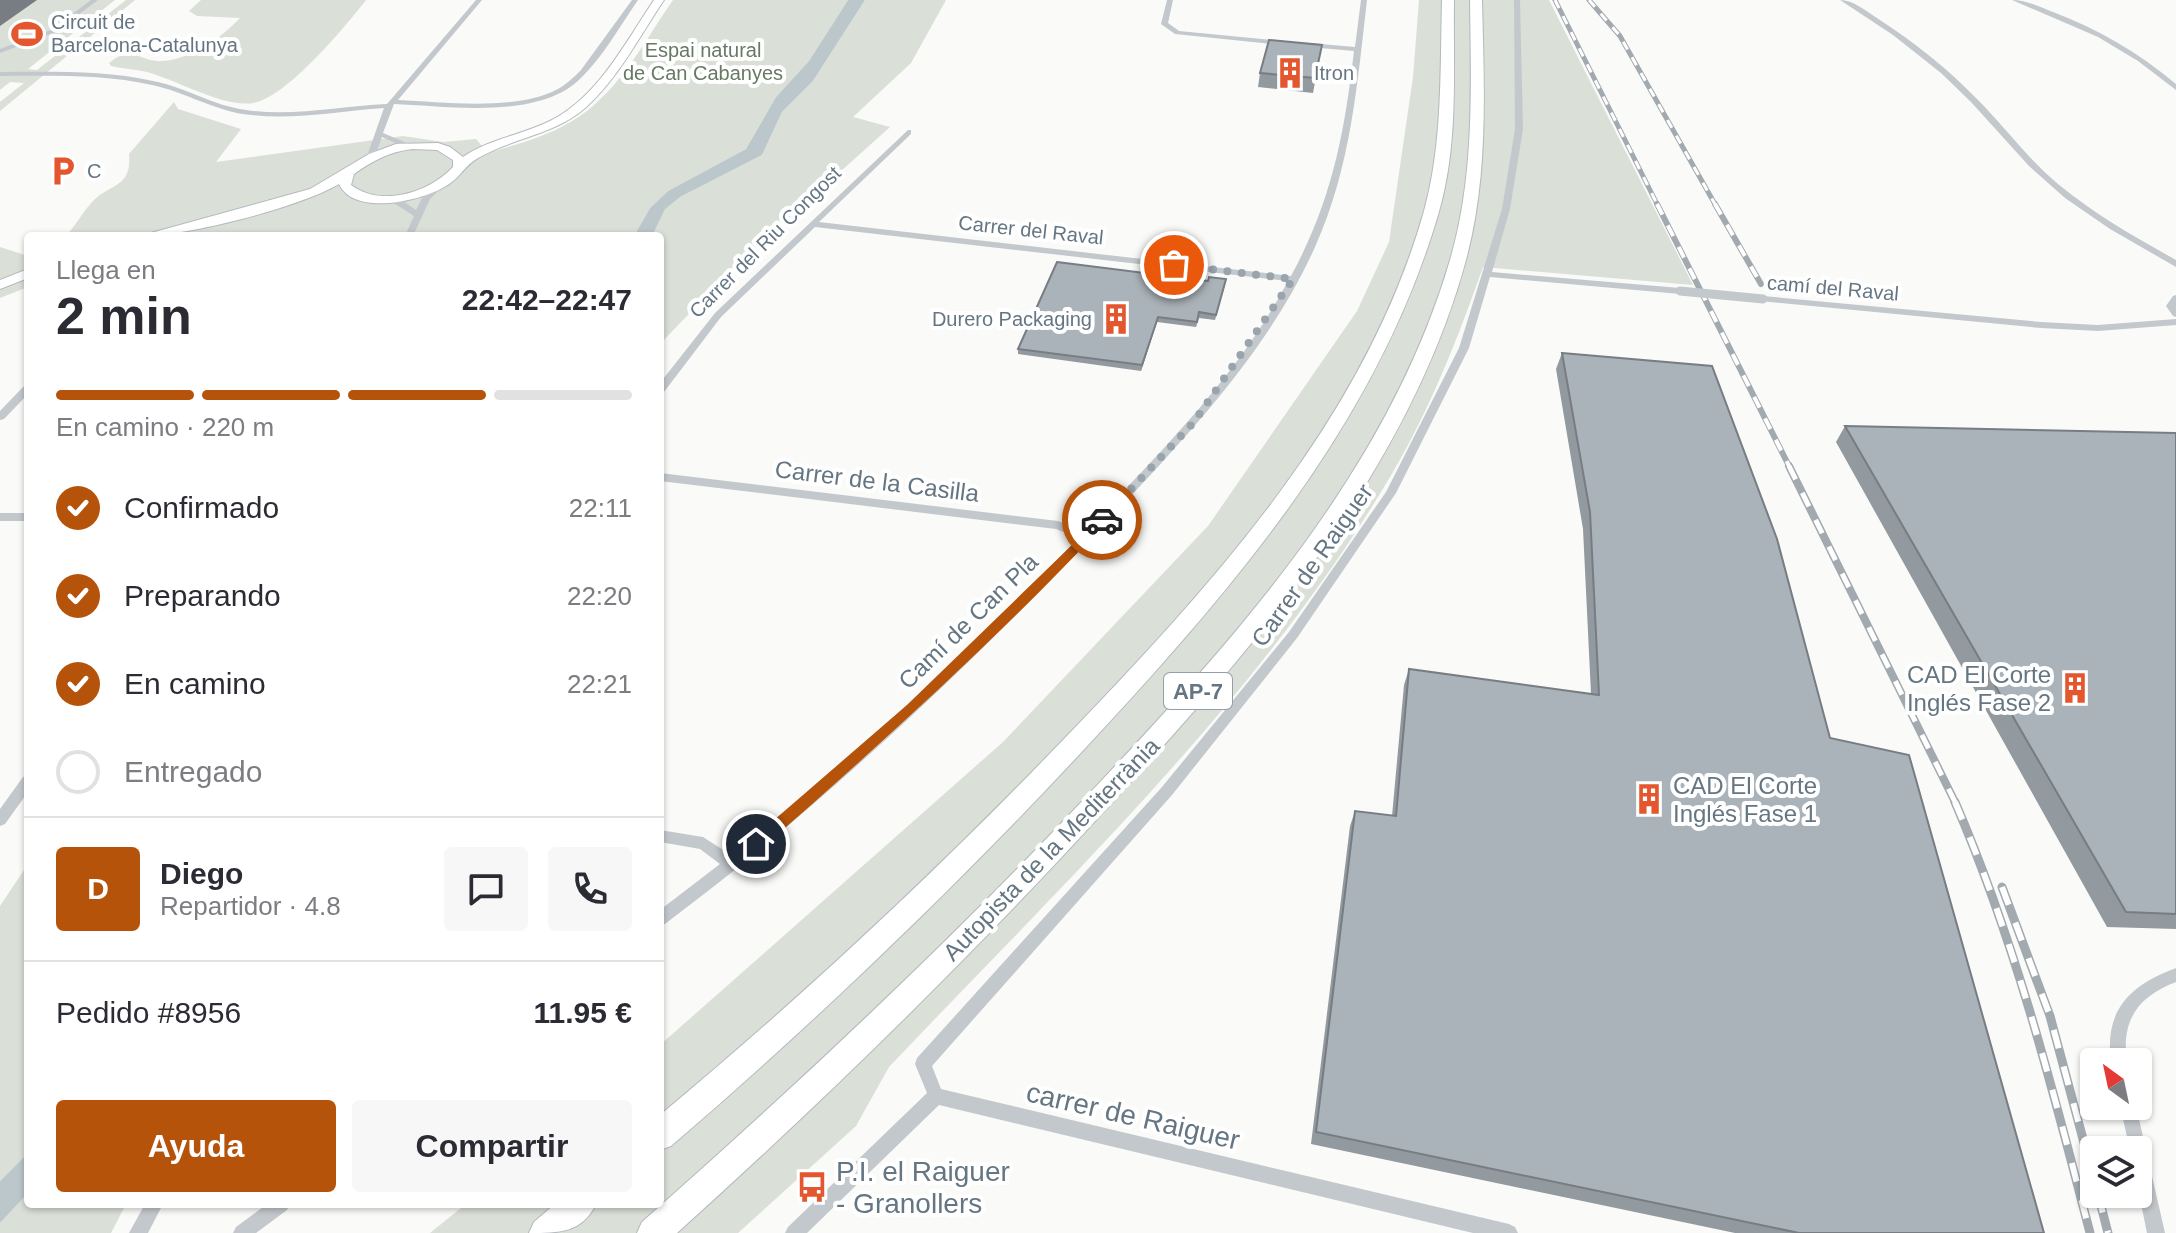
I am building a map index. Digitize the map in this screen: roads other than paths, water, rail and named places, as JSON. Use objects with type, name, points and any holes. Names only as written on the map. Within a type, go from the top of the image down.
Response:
[{"type":"highway","name":"AP-7","points":[[664,1132],[817,1000],[984,839],[1180,632],[1279,511],[1376,354],[1411,277],[1432,210],[1446,123],[1448,0]]},
{"type":"highway","name":"Autopista de la Mediterrània","points":[[653,1233],[840,1063],[1025,880],[1159,737],[1227,657],[1317,539],[1396,412],[1422,359],[1458,261],[1475,178],[1478,138],[1476,0]]},
{"type":"highway","points":[[545,1233],[575,1208]]},
{"type":"street","points":[[0,51],[53,31],[95,0]]},
{"type":"street","points":[[371,156],[391,104],[479,0]]},
{"type":"street","points":[[0,74],[124,78],[170,87],[223,109],[253,113],[293,114],[391,104],[500,103],[555,91],[575,79],[635,0]]},
{"type":"street","points":[[380,134],[410,146],[448,149],[507,138],[561,112],[580,95],[649,0]]},
{"type":"street","points":[[411,232],[431,191],[459,166],[474,155],[545,128],[579,108],[659,0]]},
{"type":"street","points":[[1170,0],[1164,24],[1186,35],[1357,49]]},
{"type":"street","name":"Camí de Can Pla","points":[[664,916],[732,864],[912,709],[1006,621],[1194,422],[1293,279],[1334,189],[1364,0]]},
{"type":"street","name":"Carrer de Raiguer","points":[[936,1096],[923,1064],[1167,791],[1293,635],[1391,493],[1464,348],[1506,209],[1519,129],[1517,0]]},
{"type":"street","points":[[1843,0],[1929,58],[1976,102],[2031,164],[2069,197],[2112,228],[2175,263]]},
{"type":"street","points":[[2015,0],[2090,31],[2159,72],[2176,88]]},
{"type":"street","name":"Carrer del Riu Congost","points":[[664,385],[718,315],[908,132]]},
{"type":"street","points":[[162,232],[295,199],[319,190],[371,156],[410,146]]},
{"type":"street","points":[[448,149],[459,159],[459,166]]},
{"type":"street","points":[[348,173],[345,186],[360,196]]},
{"type":"street","points":[[385,199],[416,194],[443,183]]},
{"type":"street","points":[[295,199],[336,194],[385,199],[400,203],[419,216]]},
{"type":"street","name":"Carrer del Raval","points":[[813,224],[1293,279]]},
{"type":"street","name":"camí del Raval","points":[[1487,274],[2055,326],[2129,327],[2176,322]]},
{"type":"street","points":[[0,285],[24,275]]},
{"type":"street","points":[[2176,298],[2171,306],[2176,314]]},
{"type":"street","points":[[0,417],[24,392]]},
{"type":"street","name":"Carrer de la Casilla","points":[[664,477],[1058,525],[1086,537]]},
{"type":"street","points":[[0,517],[24,517]]},
{"type":"street","points":[[0,820],[24,787]]},
{"type":"street","points":[[664,837],[703,843],[732,864]]},
{"type":"street","points":[[2116,1048],[2114,1042],[2124,1012],[2142,989],[2176,975]]},
{"type":"street","points":[[794,1233],[936,1096]]},
{"type":"street","name":"carrer de Raiguer","points":[[936,1096],[1509,1233]]},
{"type":"street","points":[[138,1233],[152,1208]]},
{"type":"street","points":[[242,1233],[276,1208]]},
{"type":"street","points":[[2151,1208],[2156,1233]]},
{"type":"railway","points":[[1555,0],[1657,204]]},
{"type":"railway","points":[[1589,0],[1620,36],[1716,206]]},
{"type":"railway","points":[[1657,204],[1789,467]]},
{"type":"railway","points":[[1715,204],[1761,284]]},
{"type":"railway","points":[[1789,467],[1956,804]]},
{"type":"railway","points":[[1955,802],[2014,961],[2090,1233]]},
{"type":"railway","points":[[2002,887],[2050,1016],[2082,1136]]},
{"type":"railway","points":[[2102,1208],[2108,1233]]},
{"type":"place","name":"Circuit de Barcelona-Catalunya","points":[[27,34]]},
{"type":"place","name":"Itron","points":[[1290,73]]},
{"type":"place","name":"C","points":[[63,171]]},
{"type":"place","name":"Durero Packaging","points":[[1116,319]]},
{"type":"place","name":"CAD El Corte Inglés Fase 2","points":[[2075,688]]},
{"type":"place","name":"CAD El Corte Inglés Fase 1","points":[[1649,799]]},
{"type":"place","name":"P.I. el Raiguer - Granollers","points":[[812,1187]]},
{"type":"park label","name":"Espai natural de Can Cabanyes","points":[[703,62]]}]
